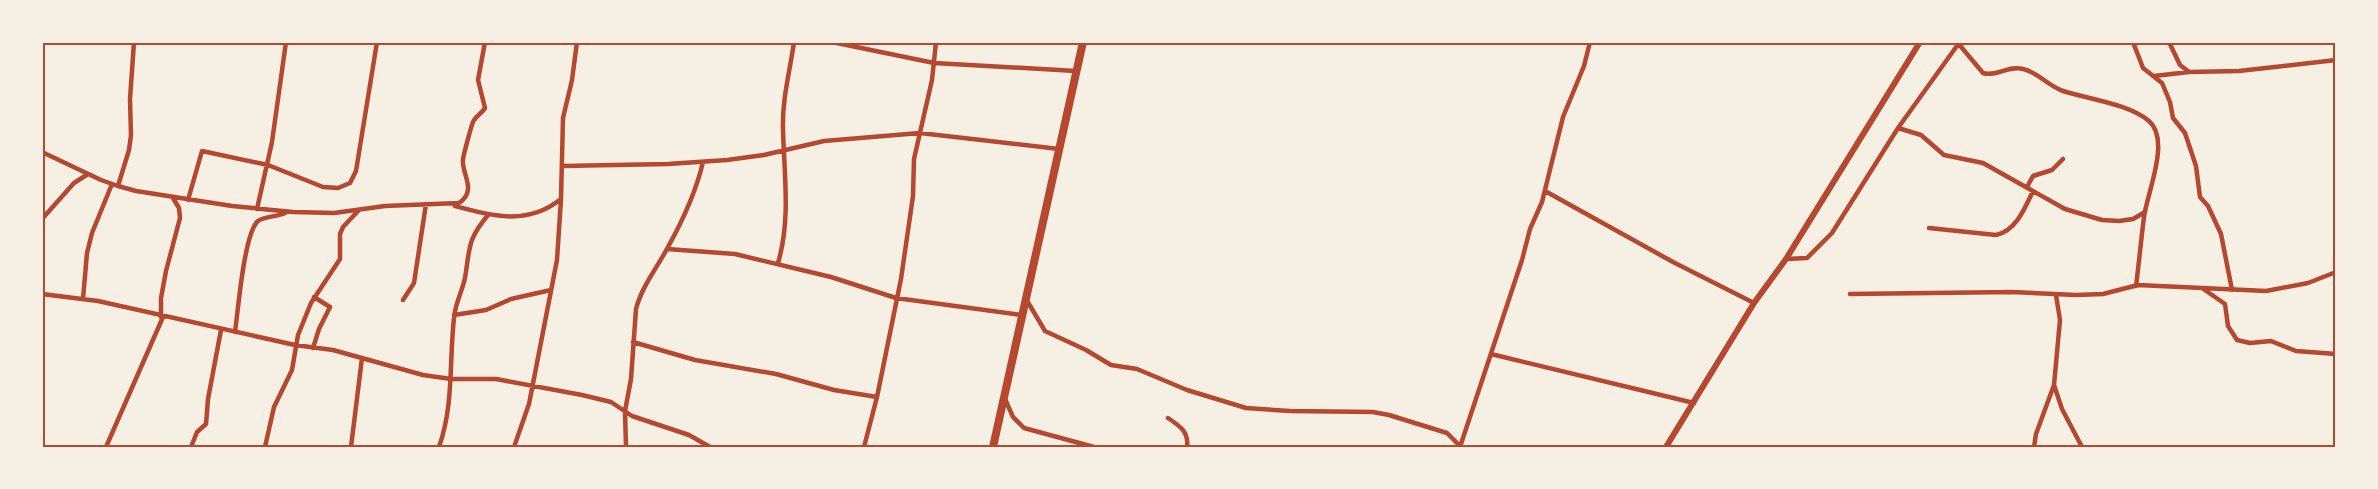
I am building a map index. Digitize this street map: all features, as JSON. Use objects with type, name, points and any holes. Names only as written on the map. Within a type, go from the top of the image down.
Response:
[{"type":"highway","points":[[993,447],[1083,42]]},
{"type":"street","points":[[83,299],[87,253],[92,233],[129,150],[134,42]]},
{"type":"street","points":[[257,209],[268,165],[286,42]]},
{"type":"street","points":[[188,200],[202,151],[268,165],[323,187],[338,188],[350,183],[356,171],[377,42]]},
{"type":"street","points":[[452,205],[465,198],[469,183],[463,159],[474,120],[485,108],[478,80],[485,42]]},
{"type":"street","points":[[514,447],[532,386],[559,241],[563,118],[572,80],[577,42]]},
{"type":"street","points":[[778,263],[785,210],[786,180],[783,104],[794,42]]},
{"type":"street","points":[[832,42],[934,63],[1076,71]]},
{"type":"street","points":[[864,447],[877,397],[896,298],[913,196],[914,159],[932,80],[936,42]]},
{"type":"street","points":[[1025,298],[1045,331],[1086,350],[1111,365],[1132,367],[1187,390],[1246,408],[1373,412],[1389,415],[1447,433],[1460,447],[1530,229],[1542,202],[1563,117],[1584,66],[1590,42]]},
{"type":"street","points":[[1666,447],[1754,303],[1786,259],[1920,42]]},
{"type":"street","points":[[2133,42],[2143,68],[2162,83],[2170,102],[2173,118],[2183,128],[2191,146],[2200,197],[2208,206],[2221,234],[2232,290]]},
{"type":"street","points":[[2169,42],[2180,65],[2189,72]]},
{"type":"street","points":[[1786,259],[1807,258],[1832,233],[1898,128],[1958,43],[1983,73],[2022,68],[2034,72],[2061,90],[2132,112],[2147,119],[2154,128],[2158,142],[2145,212],[2136,286]]},
{"type":"street","points":[[2153,76],[2189,72],[2239,72],[2336,60]]},
{"type":"street","points":[[1898,128],[1921,135],[1944,154],[1983,163],[2066,209],[2102,220],[2127,221],[2145,212]]},
{"type":"street","points":[[562,166],[703,162],[764,155],[824,141],[920,133],[1059,149]]},
{"type":"street","points":[[42,152],[115,185],[188,200],[288,212],[334,213],[372,207],[426,204],[452,205],[511,217],[542,212],[561,199]]},
{"type":"street","points":[[2027,188],[2033,176],[2052,170],[2063,159]]},
{"type":"street","points":[[626,447],[625,411],[630,395],[633,342],[639,296],[667,249],[692,196],[703,162]]},
{"type":"street","points":[[42,219],[74,183],[88,174]]},
{"type":"street","points":[[1545,191],[1723,289],[1754,303]]},
{"type":"street","points":[[1929,228],[2002,233],[2019,218],[2034,191]]},
{"type":"street","points":[[106,447],[162,317],[161,298],[180,218],[179,208],[173,197]]},
{"type":"street","points":[[403,300],[414,283],[426,204]]},
{"type":"street","points":[[265,447],[274,407],[292,370],[295,345],[314,297],[340,259],[340,234],[343,226],[358,211]]},
{"type":"street","points":[[235,332],[241,277],[255,226],[263,219],[274,218],[288,212]]},
{"type":"street","points":[[439,447],[448,412],[454,315],[465,278],[468,248],[471,237],[488,214]]},
{"type":"street","points":[[667,249],[726,252],[831,277],[896,298],[1022,315]]},
{"type":"street","points":[[1850,294],[2012,292],[2103,294],[2136,286],[2282,290],[2336,272]]},
{"type":"street","points":[[2202,287],[2225,304],[2228,326],[2237,340],[2250,343],[2271,341],[2296,351],[2336,354]]},
{"type":"street","points":[[454,315],[486,310],[511,299],[551,290]]},
{"type":"street","points":[[42,294],[83,299],[221,330],[333,350],[423,375],[451,379],[496,379],[594,398],[611,402],[625,411],[689,435],[710,447]]},
{"type":"street","points":[[2034,447],[2036,434],[2054,385],[2060,320],[2056,294]]},
{"type":"street","points":[[313,348],[330,307],[329,304],[314,297]]},
{"type":"street","points":[[191,447],[197,432],[207,424],[208,399],[221,330]]},
{"type":"street","points":[[633,342],[695,360],[776,374],[834,390],[877,397]]},
{"type":"street","points":[[1491,354],[1694,404]]},
{"type":"street","points":[[351,447],[362,358]]},
{"type":"street","points":[[2054,385],[2062,409],[2082,447]]},
{"type":"street","points":[[1003,396],[1013,417],[1024,428],[1094,447]]},
{"type":"street","points":[[1168,418],[1184,429],[1188,439],[1187,447]]}]
